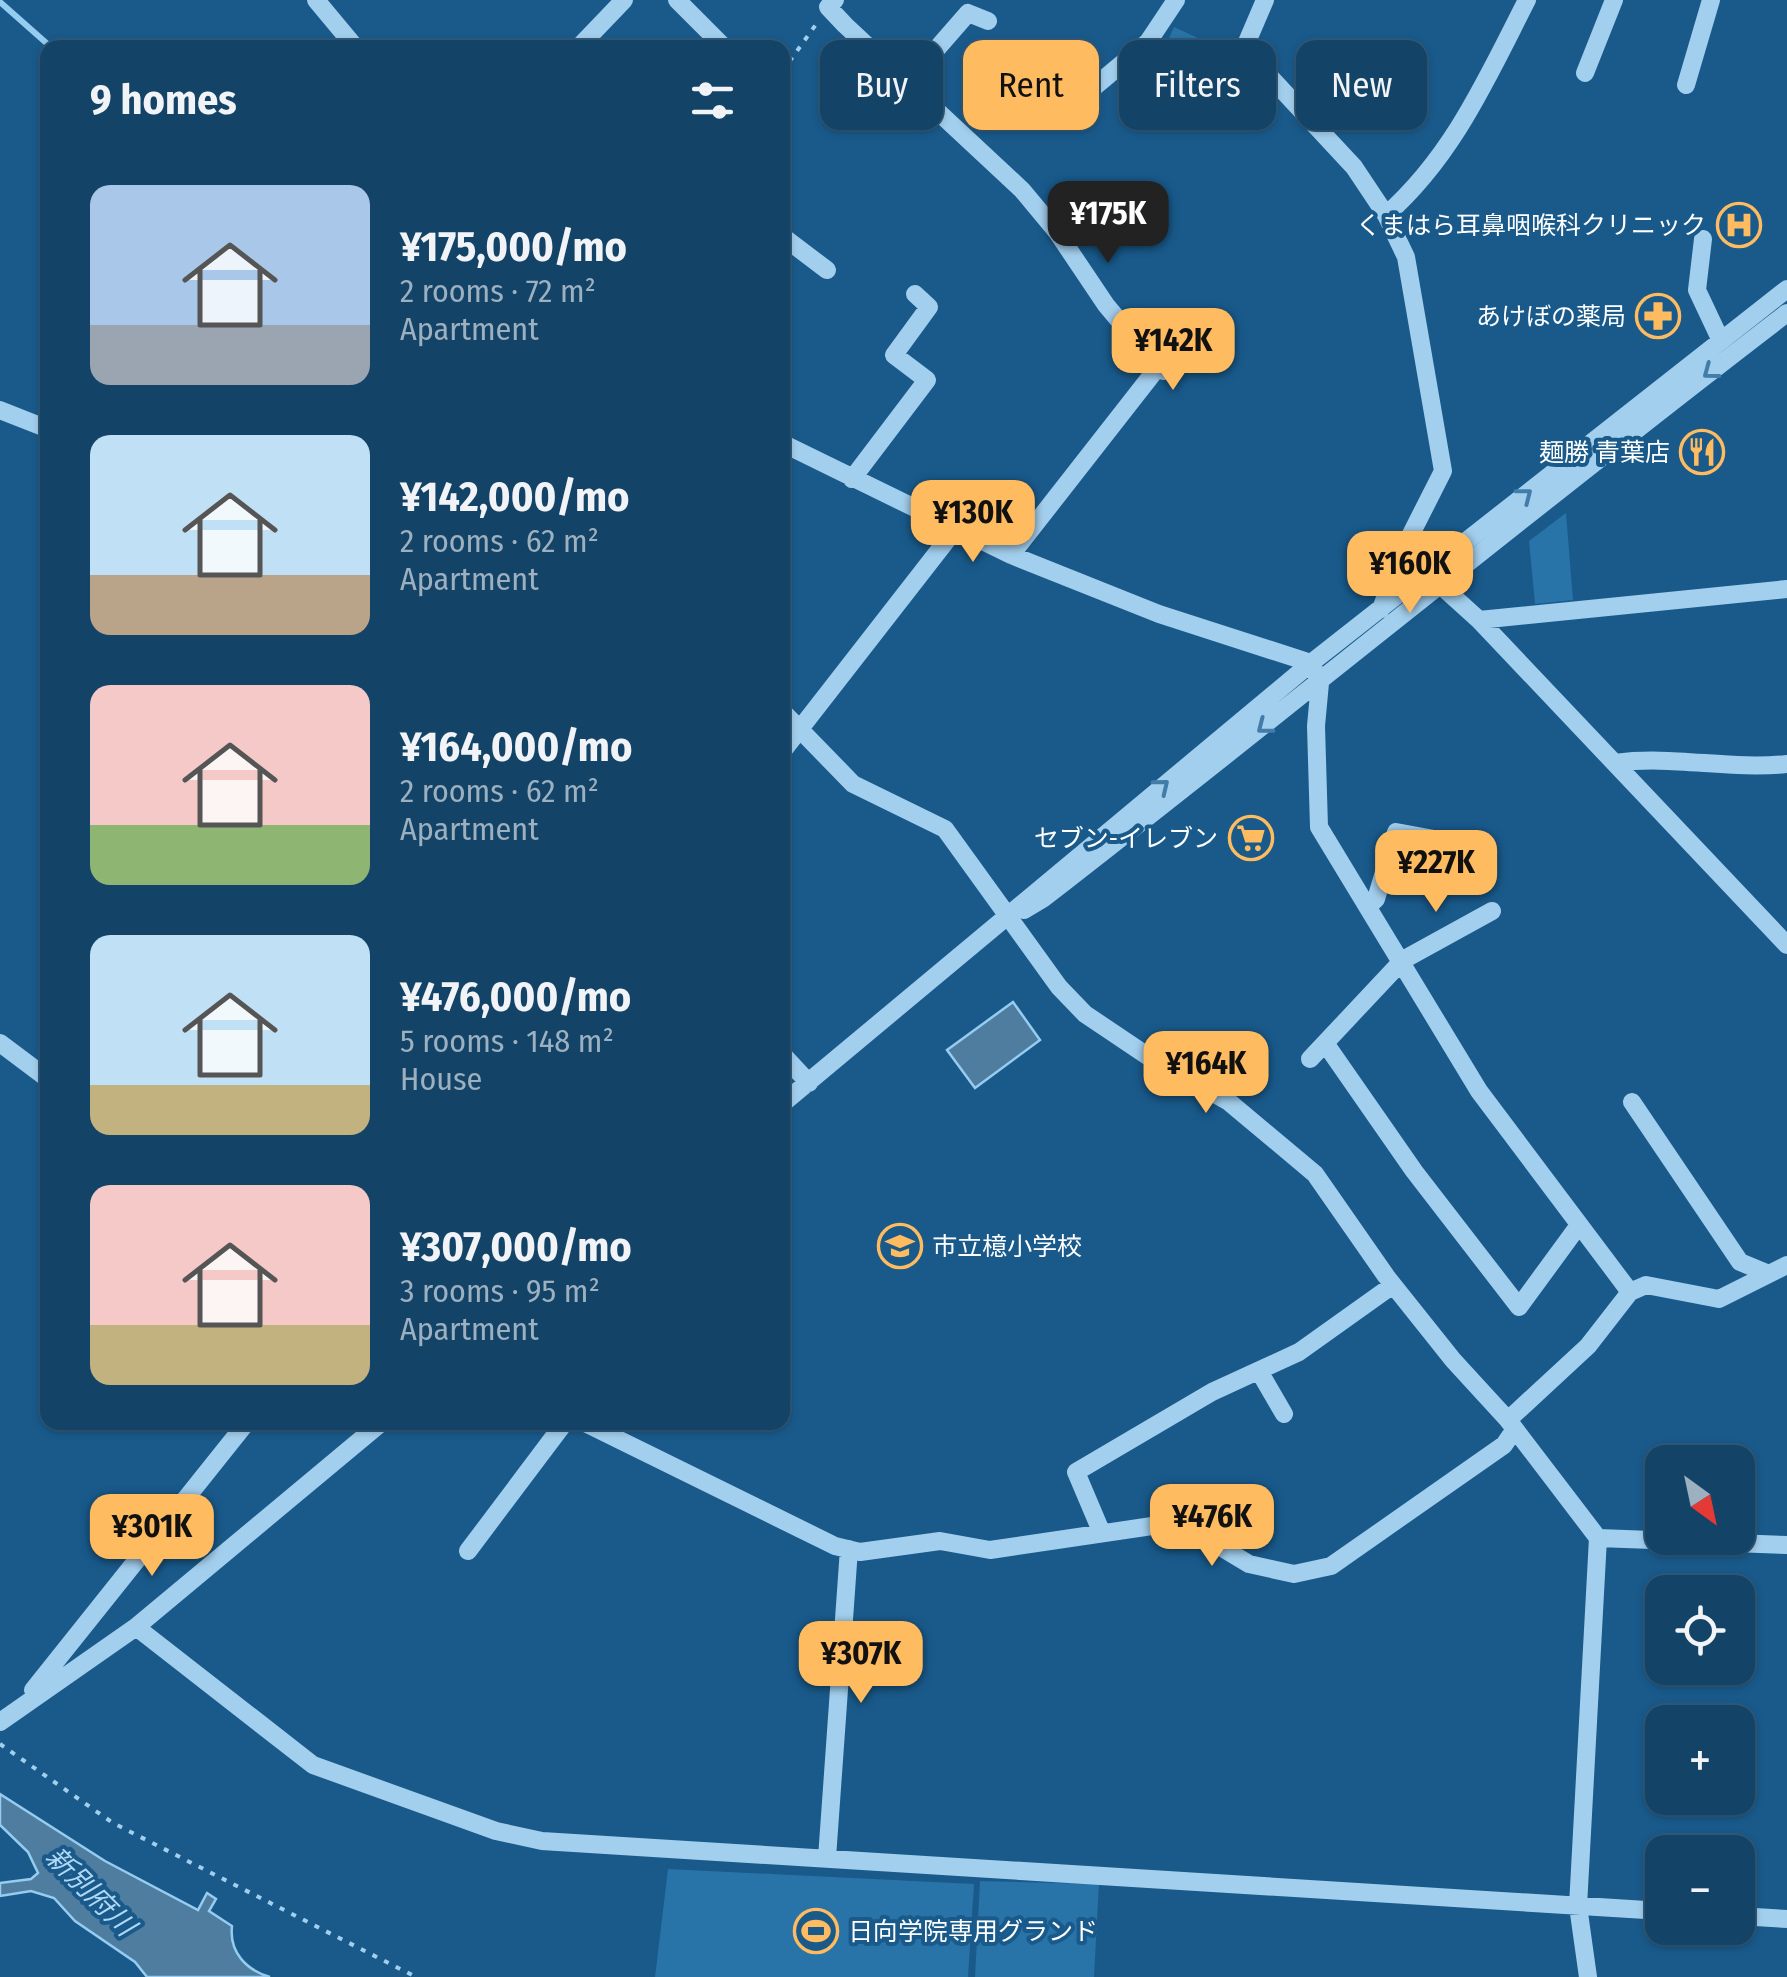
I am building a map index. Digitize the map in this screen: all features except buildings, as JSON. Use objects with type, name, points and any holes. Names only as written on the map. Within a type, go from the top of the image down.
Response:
[{"type":"street","points":[[316,0],[349,40]]},
{"type":"street","points":[[586,40],[624,0]]},
{"type":"street","points":[[677,0],[717,40]]},
{"type":"street","points":[[1149,40],[1176,0]]},
{"type":"street","points":[[1265,0],[1244,49],[1354,168],[1386,214],[1406,257],[1444,471],[1402,550],[1381,609]]},
{"type":"street","points":[[1386,214],[1423,182],[1453,141],[1527,0]]},
{"type":"street","points":[[1585,74],[1614,0]]},
{"type":"street","points":[[1686,85],[1710,0]]},
{"type":"street","points":[[832,4],[865,40]]},
{"type":"street","points":[[943,42],[968,13],[988,21]]},
{"type":"street","points":[[1099,83],[1119,66]]},
{"type":"street","points":[[943,118],[1022,190],[1057,232],[1106,305],[1158,367],[1164,371],[1182,354]]},
{"type":"street","points":[[1702,239],[1697,290],[1721,341]]},
{"type":"street","points":[[790,242],[827,270]]},
{"type":"street","points":[[790,1098],[1009,918],[1038,886],[1310,662],[1787,289]]},
{"type":"street","points":[[852,478],[927,380],[894,355],[928,307],[915,294]]},
{"type":"street","points":[[1009,918],[1044,898],[1787,312]]},
{"type":"street","points":[[1011,555],[1158,367]]},
{"type":"street","points":[[0,410],[40,426]]},
{"type":"street","points":[[790,446],[954,531],[1011,555],[1159,614],[1310,662],[1320,683],[1316,726],[1319,827],[1480,1091],[1630,1292]]},
{"type":"street","points":[[790,743],[954,531]]},
{"type":"street","points":[[1428,572],[1480,620],[1787,945]]},
{"type":"street","points":[[1480,620],[1787,589]]},
{"type":"street","points":[[790,719],[853,784],[945,829],[1085,1014],[1149,1057],[1229,1102],[1315,1174],[1393,1285],[1453,1360],[1512,1424],[1598,1538],[1578,1906],[1588,1977]]},
{"type":"street","points":[[1615,763],[1642,759],[1754,768],[1787,764]]},
{"type":"street","points":[[1370,905],[1376,899],[1396,832],[1444,841]]},
{"type":"street","points":[[1310,1059],[1403,960],[1492,911]]},
{"type":"street","points":[[0,1042],[40,1073]]},
{"type":"street","points":[[1325,1042],[1414,1171],[1520,1307],[1580,1224]]},
{"type":"street","points":[[790,1062],[810,1083]]},
{"type":"street","points":[[1632,1102],[1740,1262],[1769,1274]]},
{"type":"street","points":[[600,1430],[849,1549],[940,1541],[990,1550],[1179,1522],[1249,1564],[1294,1574],[1331,1566],[1504,1445],[1512,1424],[1588,1346],[1630,1292],[1646,1285],[1718,1299],[1787,1266]]},
{"type":"street","points":[[1101,1531],[1076,1472],[1212,1392],[1299,1352],[1393,1285]]},
{"type":"street","points":[[1259,1371],[1284,1414]]},
{"type":"street","points":[[20,1706],[241,1430]]},
{"type":"street","points":[[0,1722],[136,1627],[372,1430]]},
{"type":"street","points":[[468,1551],[559,1430]]},
{"type":"street","points":[[1598,1538],[1787,1545]]},
{"type":"street","points":[[827,1858],[849,1549]]},
{"type":"street","points":[[136,1627],[313,1765],[496,1831],[542,1841],[1645,1911]]},
{"type":"street","points":[[1755,1917],[1787,1920]]},
{"type":"path","points":[[790,61],[832,4]]},
{"type":"path","points":[[0,1744],[113,1823],[416,1977]]},
{"type":"shaded area","points":[[1174,27],[1202,40],[1170,40]]},
{"type":"shaded area","points":[[1566,513],[1573,600],[1535,604],[1529,541]]},
{"type":"shaded area","name":"日向学院専用グランド","points":[[668,1869],[974,1884],[968,1977],[655,1977]]},
{"type":"shaded area","points":[[980,1881],[1099,1884],[1094,1977],[975,1977]]},
{"type":"water","points":[[1013,1002],[1040,1040],[975,1088],[947,1050]]},
{"type":"water","name":"新別府川","points":[[0,1794],[105,1861],[198,1910],[207,1893],[216,1899],[209,1911],[232,1926],[236,1952],[254,1970],[270,1977],[147,1977],[135,1962],[75,1921],[54,1898],[31,1891],[0,1896],[0,1883],[31,1879],[38,1873],[28,1852],[0,1825]]},
{"type":"waterway","points":[[0,2],[43,40]]},
{"type":"place","name":"くまはら耳鼻咽喉科クリニック","points":[[1739,225]]},
{"type":"place","name":"あけぼの薬局","points":[[1658,316]]},
{"type":"place","name":"麺勝 青葉店","points":[[1702,452]]},
{"type":"place","name":"セブン-イレブン","points":[[1251,838]]},
{"type":"place","name":"市立檍小学校","points":[[900,1246]]},
{"type":"place","name":"日向学院専用グランド","points":[[816,1931]]}]
